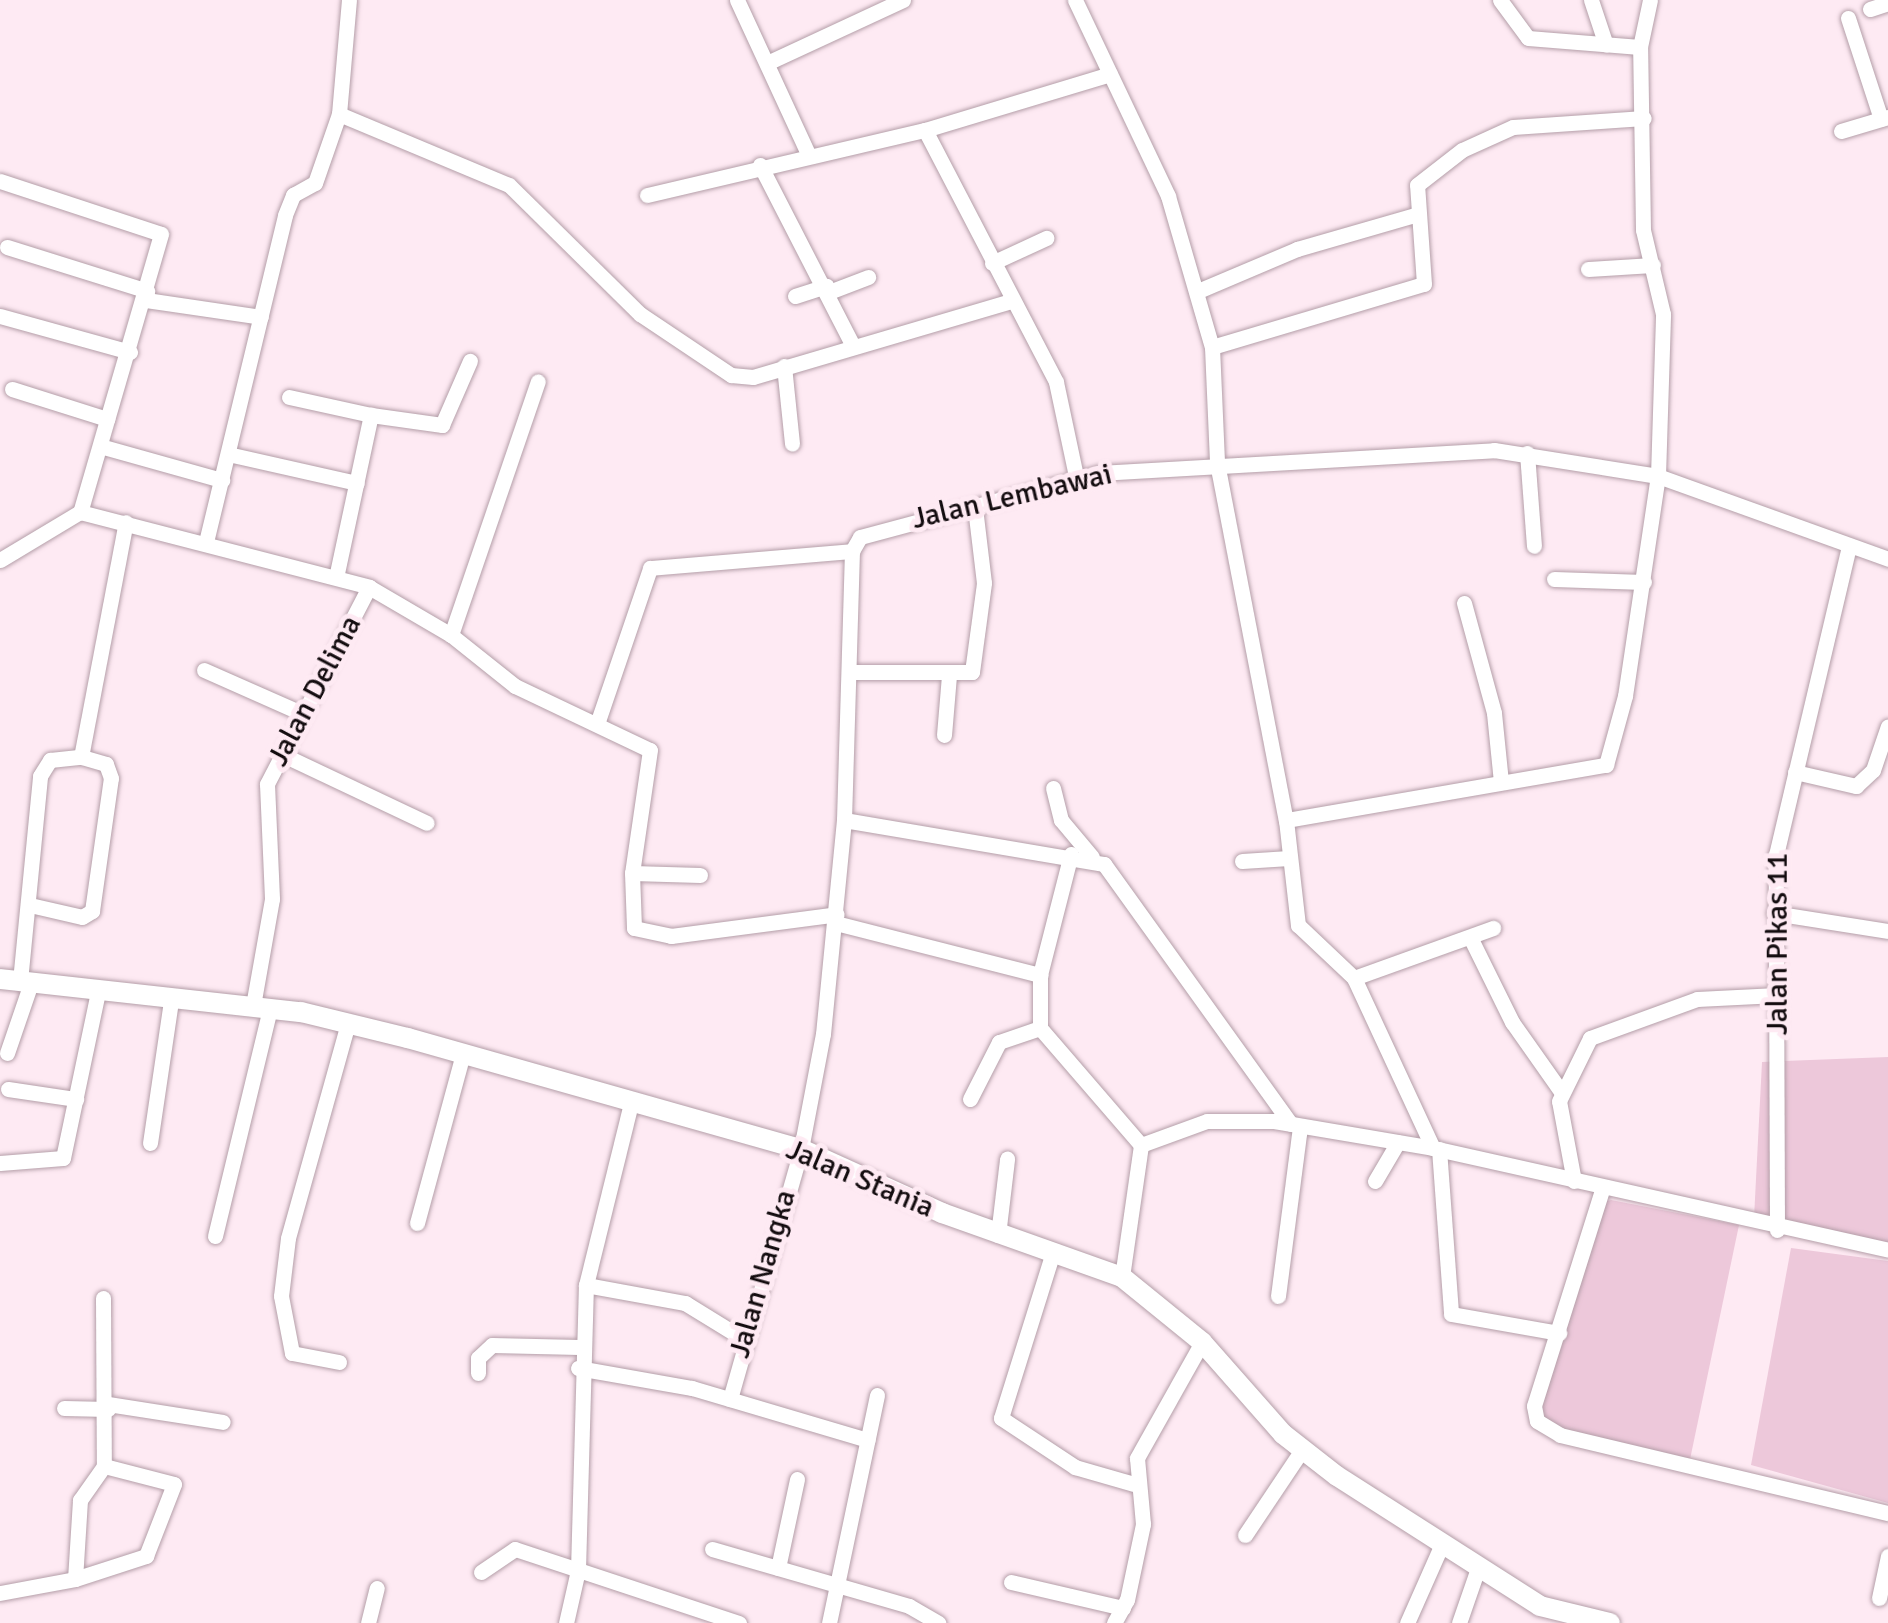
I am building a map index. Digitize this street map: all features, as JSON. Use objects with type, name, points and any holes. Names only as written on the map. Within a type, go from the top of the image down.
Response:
[{"type":"street","points":[[206,542],[284,216],[293,196],[315,183],[339,114],[349,0]]},
{"type":"street","points":[[737,0],[809,156]]},
{"type":"street","points":[[767,63],[903,0]]},
{"type":"street","points":[[1076,0],[1154,161],[1198,290],[1212,347],[1217,463],[1286,820],[1298,925],[1354,978],[1436,1148],[1451,1314],[1559,1333]]},
{"type":"street","points":[[1500,0],[1528,38],[1640,47]]},
{"type":"street","points":[[1591,0],[1606,46]]},
{"type":"street","points":[[1286,820],[1606,765],[1644,582],[1658,476],[1663,314],[1644,230],[1640,47],[1650,0]]},
{"type":"street","points":[[1870,9],[1888,2]]},
{"type":"street","points":[[1840,130],[1884,118],[1848,18]]},
{"type":"street","points":[[647,196],[760,166],[925,130],[1110,74]]},
{"type":"street","points":[[339,114],[509,185],[640,314],[710,364],[752,377],[851,342],[1011,300]]},
{"type":"street","points":[[1212,347],[1424,284],[1415,215],[1417,186],[1430,167],[1503,130],[1644,118]]},
{"type":"street","points":[[925,130],[1056,382],[1076,476]]},
{"type":"street","points":[[760,166],[827,289],[851,342]]},
{"type":"street","points":[[0,180],[155,229],[163,242],[80,512],[0,560]]},
{"type":"street","points":[[1198,290],[1297,249],[1415,215]]},
{"type":"street","points":[[992,263],[1046,238]]},
{"type":"street","points":[[6,247],[146,296],[261,317]]},
{"type":"street","points":[[1588,269],[1653,265]]},
{"type":"street","points":[[795,296],[868,277]]},
{"type":"street","points":[[0,316],[130,352]]},
{"type":"street","points":[[289,397],[442,425],[470,361]]},
{"type":"street","points":[[784,366],[792,444]]},
{"type":"street","points":[[451,635],[538,381]]},
{"type":"street","points":[[12,389],[107,419]]},
{"type":"street","points":[[338,573],[371,415]]},
{"type":"street","points":[[100,446],[222,480]]},
{"type":"street","name":"Jalan Lembawai","points":[[852,551],[874,528],[975,508],[1076,476],[1217,463],[1463,449],[1527,454],[1658,476],[1888,558]]},
{"type":"street","points":[[228,454],[357,483]]},
{"type":"street","points":[[1527,454],[1534,546]]},
{"type":"street","points":[[850,672],[949,675],[977,664],[984,575],[975,508]]},
{"type":"street","name":"Jalan Delima","points":[[80,512],[338,573],[369,587],[267,784],[272,899],[261,1007],[214,1236]]},
{"type":"street","points":[[81,756],[126,522]]},
{"type":"street","name":"Jalan Pikas 11","points":[[1785,1232],[1774,912],[1776,855],[1849,546]]},
{"type":"street","points":[[597,724],[650,568],[852,551],[837,919],[801,1149]]},
{"type":"street","points":[[1554,579],[1644,582]]},
{"type":"street","points":[[369,587],[451,635],[516,686],[650,750],[632,872],[630,918],[644,934],[837,919],[1040,975]]},
{"type":"street","points":[[1464,602],[1494,712],[1501,782]]},
{"type":"street","points":[[204,670],[301,713]]},
{"type":"street","points":[[944,735],[949,675]]},
{"type":"street","points":[[1795,772],[1856,786],[1873,770],[1888,726]]},
{"type":"street","points":[[281,754],[428,822]]},
{"type":"street","points":[[7,1053],[30,905],[43,767],[81,756],[106,764],[111,778],[92,911],[82,917],[30,905]]},
{"type":"street","points":[[1052,788],[1061,820],[1154,928],[1296,1126],[1278,1296]]},
{"type":"street","points":[[844,820],[1092,857]]},
{"type":"street","points":[[1071,854],[1040,975],[1040,1028],[1141,1145],[1122,1277]]},
{"type":"street","points":[[1242,861],[1289,858]]},
{"type":"street","points":[[632,872],[700,876]]},
{"type":"street","points":[[1774,912],[1888,931]]},
{"type":"street","points":[[1354,978],[1472,939],[1493,928]]},
{"type":"street","points":[[1472,939],[1512,1022],[1562,1093],[1574,1181]]},
{"type":"street","name":"Jalan Stania","points":[[17,981],[171,1001],[261,1007],[348,1023],[630,1106],[801,1149],[998,1234],[1122,1277],[1202,1342],[1302,1450],[1540,1606],[1610,1623]]},
{"type":"street","points":[[0,1163],[58,1165],[98,992]]},
{"type":"street","points":[[1562,1093],[1601,1029],[1697,999],[1777,995]]},
{"type":"street","points":[[150,1143],[171,1001]]},
{"type":"street","points":[[339,1362],[292,1352],[281,1296],[288,1238],[348,1023]]},
{"type":"street","points":[[970,1099],[999,1042],[1040,1028]]},
{"type":"street","points":[[417,1223],[463,1054]]},
{"type":"street","points":[[8,1089],[76,1100]]},
{"type":"street","points":[[566,1623],[578,1570],[578,1368],[586,1284],[630,1106]]},
{"type":"street","points":[[1141,1145],[1207,1121],[1296,1126],[1436,1148],[1785,1232],[1888,1250]]},
{"type":"street","points":[[1375,1180],[1398,1142]]},
{"type":"street","name":"Jalan Nangka","points":[[730,1400],[742,1338],[801,1149]]},
{"type":"street","points":[[998,1234],[1007,1159]]},
{"type":"street","points":[[1602,1190],[1534,1406],[1545,1429],[1888,1512]]},
{"type":"street","points":[[1053,1252],[1000,1418],[1076,1467],[1134,1484]]},
{"type":"street","points":[[586,1284],[685,1304],[742,1338]]},
{"type":"street","points":[[75,1579],[80,1500],[104,1466],[108,1407],[103,1298]]},
{"type":"street","points":[[1114,1623],[1123,1608],[1143,1524],[1134,1484],[1146,1438],[1202,1342]]},
{"type":"street","points":[[478,1372],[478,1358],[492,1344],[579,1347]]},
{"type":"street","points":[[578,1368],[730,1400],[867,1440]]},
{"type":"street","points":[[829,1623],[877,1395]]},
{"type":"street","points":[[64,1408],[108,1407],[223,1422]]},
{"type":"street","points":[[1245,1535],[1302,1450]]},
{"type":"street","points":[[0,1593],[75,1579],[146,1556],[176,1491],[104,1466]]},
{"type":"street","points":[[778,1568],[797,1479]]},
{"type":"street","points":[[1407,1623],[1442,1544]]},
{"type":"street","points":[[481,1572],[510,1549],[739,1623]]},
{"type":"street","points":[[712,1550],[839,1584],[938,1623]]},
{"type":"street","points":[[1879,1598],[1888,1556]]},
{"type":"street","points":[[1458,1623],[1478,1568]]},
{"type":"street","points":[[1011,1582],[1123,1608]]},
{"type":"street","points":[[368,1623],[376,1588]]},
{"type":"shaded area","points":[[1888,1057],[1888,1245],[1754,1218],[1762,1062]]},
{"type":"shaded area","points":[[1611,1200],[1739,1225],[1688,1469],[1535,1425],[1603,1202]]},
{"type":"shaded area","points":[[1791,1248],[1888,1261],[1888,1503],[1751,1465]]}]
